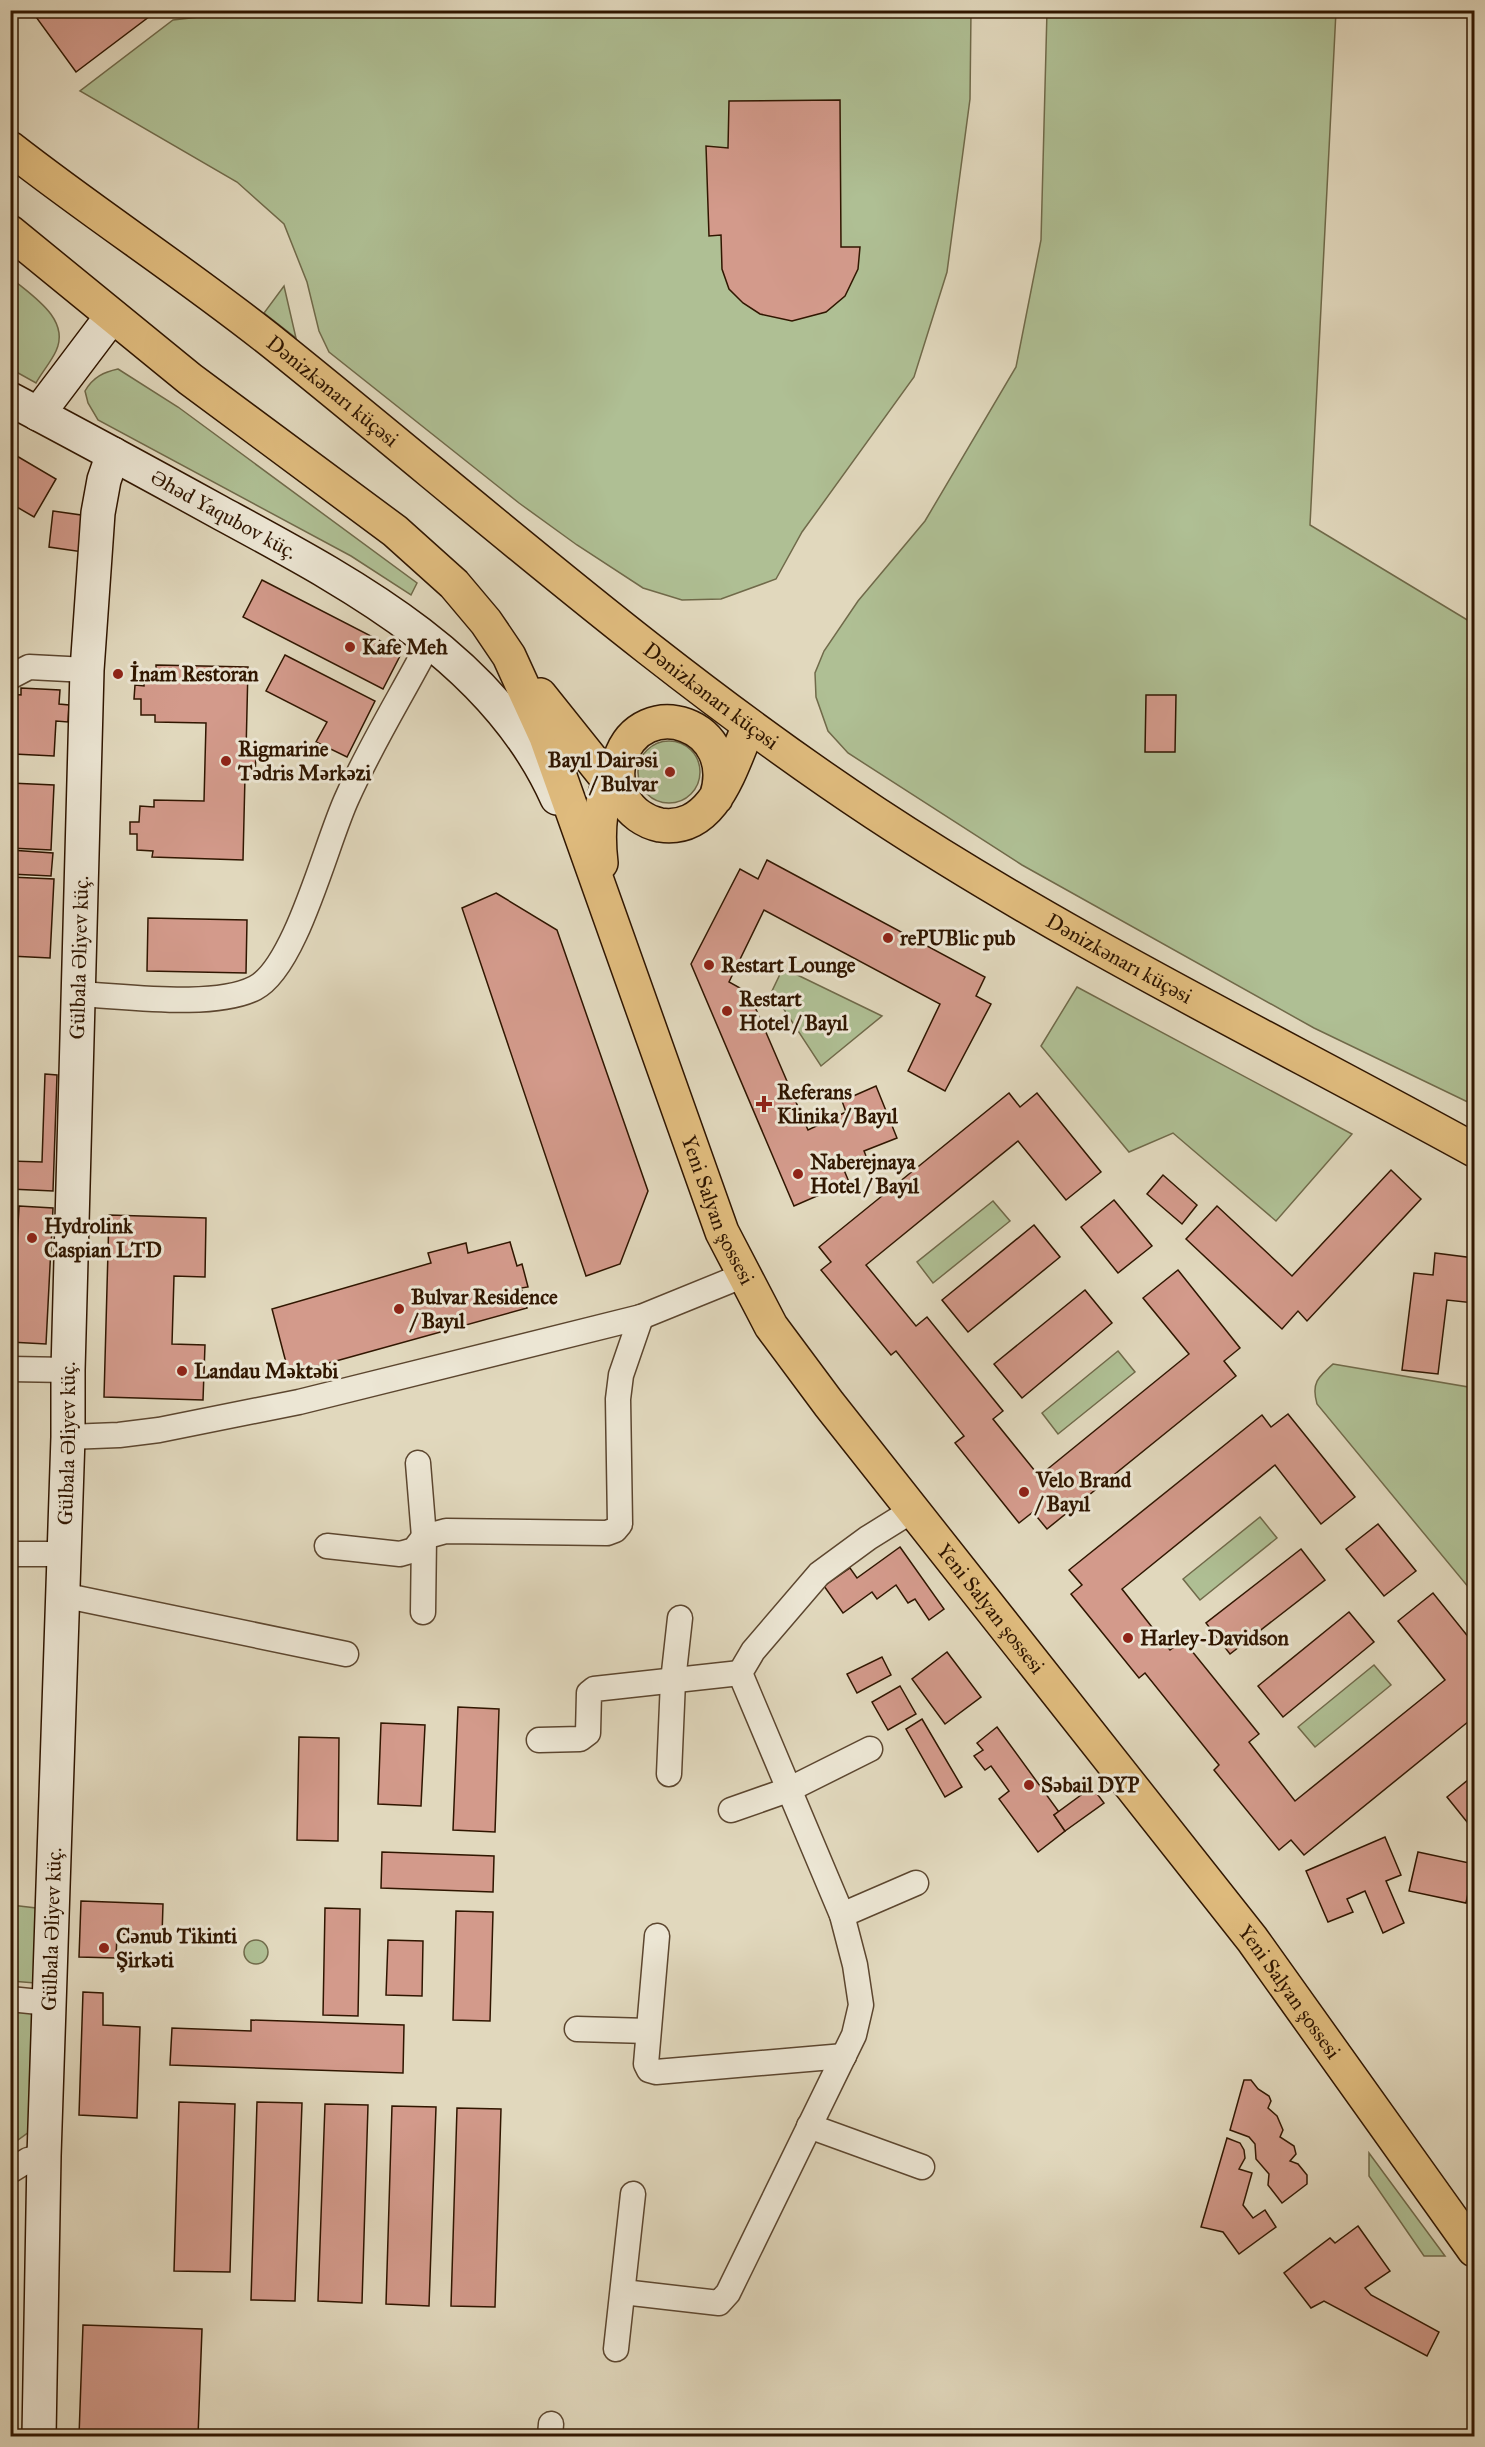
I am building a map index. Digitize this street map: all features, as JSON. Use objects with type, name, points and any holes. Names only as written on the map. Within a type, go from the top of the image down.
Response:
[{"type":"highway","name":"Dənizkənarı küçəsi","points":[[10,148],[273,342],[517,544],[749,726],[877,814],[1052,920],[1474,1150]]},
{"type":"highway","points":[[10,232],[190,379],[395,531],[454,584],[630,808],[654,824],[669,826],[697,819],[716,798],[749,726]]},
{"type":"highway","points":[[509,656],[546,737],[608,910]]},
{"type":"highway","points":[[630,808],[619,787],[618,775],[630,742],[697,686]]},
{"type":"highway","points":[[608,910],[599,834],[602,799],[630,742],[651,724],[682,723],[697,729],[709,739],[717,752],[721,767],[721,783],[716,798]]},
{"type":"highway","name":"Yeni Salyan şossesi","points":[[608,910],[722,1232],[742,1276],[771,1326],[912,1510],[1252,1939],[1474,2250]]},
{"type":"street","points":[[24,406],[112,316]]},
{"type":"street","name":"Əhəd Yaqubov küç.","points":[[24,406],[297,554],[376,603],[430,641],[490,698],[528,744],[552,787],[608,910]]},
{"type":"street","name":"Gülbala Əliyev küç.","points":[[39,2436],[44,2156],[68,1437],[87,670],[98,513],[104,480],[113,454]]},
{"type":"street","points":[[78,994],[210,999],[237,996],[257,987],[277,970],[308,905],[324,853],[347,797],[430,641]]},
{"type":"street","points":[[10,677],[29,667],[87,670]]},
{"type":"street","points":[[68,1437],[119,1436],[210,1421],[640,1317],[742,1276]]},
{"type":"street","points":[[327,1546],[400,1554],[414,1550],[424,1537],[446,1532],[607,1533],[615,1530],[620,1524],[618,1399],[621,1375],[640,1317]]},
{"type":"street","points":[[10,1369],[68,1370]]},
{"type":"street","points":[[418,1463],[424,1537],[423,1612]]},
{"type":"street","points":[[741,1673],[753,1651],[819,1574],[868,1538],[912,1510]]},
{"type":"street","points":[[10,1554],[64,1554]]},
{"type":"street","points":[[62,1595],[346,1654]]},
{"type":"street","points":[[669,1774],[673,1681],[680,1618]]},
{"type":"street","points":[[539,1740],[580,1739],[588,1733],[589,1692],[594,1689],[741,1673]]},
{"type":"street","points":[[623,2292],[719,2303],[728,2293],[854,2035],[861,2005],[855,1965],[842,1915],[741,1673]]},
{"type":"street","points":[[731,1810],[788,1790],[870,1749]]},
{"type":"street","points":[[842,1915],[916,1883]]},
{"type":"street","points":[[657,1936],[646,2064],[649,2070],[656,2072],[844,2056]]},
{"type":"street","points":[[10,1999],[49,2003]]},
{"type":"street","points":[[577,2029],[648,2031]]},
{"type":"street","points":[[809,2126],[922,2167]]},
{"type":"street","points":[[10,2171],[28,2160],[44,2156]]},
{"type":"street","points":[[616,2349],[633,2194]]},
{"type":"green space","points":[[251,11],[971,11],[970,99],[947,272],[914,377],[802,532],[776,579],[721,599],[682,600],[643,588],[577,545],[519,503],[329,352],[319,331],[307,282],[284,224],[237,182],[80,91],[173,20]]},
{"type":"green space","points":[[1047,11],[1336,11],[1310,525],[1474,624],[1474,1105],[1314,1028],[1022,865],[848,753],[828,731],[816,697],[815,673],[824,651],[858,601],[925,521],[1016,367],[1041,240]]},
{"type":"green space","points":[[11,278],[47,309],[58,328],[59,339],[56,351],[36,383],[11,369]]},
{"type":"green space","points":[[284,286],[296,338],[264,313]]},
{"type":"green space","points":[[118,369],[178,407],[417,583],[411,595],[351,556],[98,420],[88,403],[85,391],[99,376]]},
{"type":"green space","points":[[669,741],[686,746],[691,750],[695,755],[700,772],[695,789],[691,794],[686,798],[669,803],[652,798],[647,794],[643,789],[638,772],[643,755],[647,750],[652,746]]},
{"type":"green space","points":[[783,968],[882,1016],[821,1066],[772,991]]},
{"type":"green space","points":[[1077,987],[1352,1134],[1276,1221],[1173,1133],[1129,1152],[1041,1046]]},
{"type":"green space","points":[[993,1201],[1010,1221],[933,1283],[917,1262]]},
{"type":"green space","points":[[1118,1351],[1135,1372],[1058,1434],[1042,1413]]},
{"type":"green space","points":[[1333,1364],[1474,1388],[1474,1594],[1317,1404],[1315,1386],[1317,1381]]},
{"type":"green space","points":[[1260,1517],[1277,1538],[1200,1600],[1183,1579]]},
{"type":"green space","points":[[1374,1665],[1391,1685],[1315,1747],[1298,1727]]},
{"type":"green space","points":[[11,1905],[36,1908],[35,1983],[11,1981]]},
{"type":"green space","points":[[256,1940],[264,1944],[268,1952],[264,1960],[256,1964],[248,1960],[244,1952],[248,1944]]},
{"type":"green space","points":[[10,2007],[34,2009],[33,2129],[11,2145]]},
{"type":"green space","points":[[1369,2153],[1445,2256],[1424,2256],[1369,2176]]},
{"type":"building","points":[[45,10],[158,10],[76,72],[36,17]]},
{"type":"building","points":[[840,100],[841,247],[860,247],[858,269],[845,296],[826,312],[792,321],[760,314],[743,303],[729,289],[722,269],[721,235],[709,236],[706,146],[728,148],[729,101]]},
{"type":"building","points":[[10,452],[56,479],[34,517],[10,503]]},
{"type":"building","points":[[53,511],[88,516],[83,552],[49,547]]},
{"type":"building","points":[[262,580],[402,652],[383,689],[243,617]]},
{"type":"building","points":[[285,655],[375,701],[347,757],[316,742],[327,722],[266,691]]},
{"type":"building","points":[[156,665],[248,667],[246,753],[256,753],[255,776],[245,776],[243,860],[152,857],[153,851],[137,850],[137,834],[130,834],[130,822],[139,822],[140,806],[154,807],[154,800],[204,801],[206,723],[155,722],[155,715],[141,715],[141,699],[134,699],[135,685],[144,686],[144,670],[156,670]]},
{"type":"building","points":[[21,688],[60,690],[59,704],[69,705],[68,722],[56,721],[54,756],[14,754],[15,734],[10,734],[10,722],[15,722],[15,710],[10,710],[10,694],[21,695]]},
{"type":"building","points":[[1146,695],[1176,695],[1175,752],[1145,752]]},
{"type":"building","points":[[10,783],[54,785],[51,850],[10,848]]},
{"type":"building","points":[[10,850],[53,853],[51,876],[10,874]]},
{"type":"building","points":[[767,860],[985,977],[976,996],[991,1004],[945,1091],[908,1071],[940,1004],[764,910],[729,982],[749,993],[808,1130],[846,1112],[842,1101],[876,1086],[897,1138],[864,1151],[868,1161],[844,1170],[849,1182],[794,1206],[691,964],[740,869],[758,879]]},
{"type":"building","points":[[10,877],[54,879],[50,958],[10,956]]},
{"type":"building","points":[[496,893],[557,930],[648,1191],[620,1264],[586,1276],[462,908]]},
{"type":"building","points":[[148,918],[247,920],[246,973],[147,971]]},
{"type":"building","points":[[45,1074],[57,1075],[53,1191],[10,1189],[10,1161],[42,1162]]},
{"type":"building","points":[[1009,1093],[1020,1107],[1037,1093],[1101,1172],[1066,1200],[1018,1141],[866,1265],[916,1326],[927,1317],[1003,1411],[993,1419],[1039,1476],[1189,1354],[1143,1298],[1178,1270],[1240,1348],[1224,1361],[1236,1376],[1047,1529],[1033,1512],[1019,1523],[955,1443],[964,1436],[896,1351],[891,1355],[821,1270],[831,1262],[819,1247]]},
{"type":"building","points":[[1391,1170],[1421,1199],[1307,1321],[1298,1311],[1282,1329],[1186,1239],[1217,1206],[1292,1276]]},
{"type":"building","points":[[1163,1175],[1197,1205],[1182,1224],[1147,1194]]},
{"type":"building","points":[[1114,1200],[1152,1246],[1118,1273],[1081,1227]]},
{"type":"building","points":[[19,1206],[53,1208],[46,1344],[10,1342],[10,1260],[16,1261]]},
{"type":"building","points":[[109,1215],[206,1218],[205,1277],[174,1276],[172,1344],[205,1345],[203,1400],[104,1397]]},
{"type":"building","points":[[1034,1225],[1060,1257],[968,1332],[942,1300]]},
{"type":"building","name":"Bulvar Residence / Bayıl","points":[[510,1242],[517,1266],[522,1264],[528,1287],[521,1288],[527,1308],[289,1374],[272,1309],[431,1263],[428,1253],[466,1243],[468,1253]]},
{"type":"building","points":[[1435,1253],[1474,1258],[1474,1303],[1447,1300],[1438,1374],[1402,1370],[1414,1273],[1433,1275]]},
{"type":"building","points":[[1085,1290],[1112,1323],[1022,1398],[994,1364]]},
{"type":"building","points":[[1288,1414],[1355,1497],[1321,1524],[1275,1465],[1122,1589],[1170,1650],[1183,1640],[1259,1734],[1249,1742],[1295,1801],[1445,1680],[1398,1621],[1433,1593],[1474,1644],[1474,1717],[1304,1855],[1291,1840],[1279,1850],[1214,1770],[1219,1765],[1145,1673],[1139,1678],[1071,1594],[1082,1585],[1069,1570],[1262,1415],[1271,1427]]},
{"type":"building","points":[[1378,1524],[1416,1571],[1384,1596],[1346,1549]]},
{"type":"building","points":[[900,1547],[944,1609],[929,1620],[915,1599],[908,1603],[896,1585],[877,1599],[872,1592],[843,1613],[824,1586],[850,1568],[857,1578]]},
{"type":"building","points":[[1301,1549],[1325,1580],[1230,1654],[1206,1623]]},
{"type":"building","points":[[1349,1612],[1374,1642],[1283,1717],[1258,1686]]},
{"type":"building","points":[[947,1652],[981,1697],[945,1724],[912,1679]]},
{"type":"building","points":[[882,1657],[891,1675],[857,1693],[847,1674]]},
{"type":"building","points":[[900,1686],[916,1714],[888,1730],[872,1702]]},
{"type":"building","points":[[458,1707],[499,1709],[495,1832],[453,1830]]},
{"type":"building","points":[[922,1719],[962,1787],[945,1797],[906,1729]]},
{"type":"building","points":[[381,1723],[425,1725],[421,1806],[378,1804]]},
{"type":"building","points":[[997,1727],[1059,1812],[1054,1815],[1065,1831],[1038,1852],[999,1799],[1009,1791],[991,1766],[985,1770],[974,1756],[983,1750],[977,1743]]},
{"type":"building","points":[[299,1737],[339,1738],[338,1841],[297,1840]]},
{"type":"building","points":[[1474,1775],[1474,1824],[1471,1827],[1447,1797]]},
{"type":"building","points":[[1092,1787],[1104,1803],[1065,1831],[1054,1815]]},
{"type":"building","points":[[1385,1837],[1401,1875],[1386,1881],[1404,1923],[1383,1933],[1365,1891],[1347,1899],[1353,1912],[1328,1922],[1306,1871]]},
{"type":"building","points":[[382,1852],[494,1856],[493,1892],[381,1888]]},
{"type":"building","points":[[1418,1852],[1474,1864],[1466,1903],[1409,1891]]},
{"type":"building","points":[[81,1901],[163,1904],[162,1936],[117,1934],[116,1958],[79,1957]]},
{"type":"building","points":[[325,1908],[360,1909],[358,2016],[323,2015]]},
{"type":"building","points":[[456,1911],[493,1912],[490,2021],[453,2020]]},
{"type":"building","points":[[388,1940],[423,1941],[422,1996],[386,1995]]},
{"type":"building","points":[[83,1992],[103,1993],[103,2025],[140,2027],[137,2118],[79,2115]]},
{"type":"building","points":[[251,2020],[404,2025],[403,2073],[170,2065],[172,2028],[251,2031]]},
{"type":"building","points":[[1244,2080],[1251,2080],[1258,2089],[1269,2096],[1271,2101],[1268,2108],[1277,2116],[1283,2130],[1280,2137],[1294,2146],[1296,2154],[1290,2161],[1298,2164],[1307,2175],[1307,2184],[1282,2203],[1268,2185],[1269,2174],[1256,2159],[1255,2144],[1249,2137],[1230,2130]]},
{"type":"building","points":[[179,2102],[235,2104],[230,2272],[174,2271]]},
{"type":"building","points":[[257,2102],[302,2103],[295,2301],[251,2300]]},
{"type":"building","points":[[325,2104],[368,2105],[362,2303],[318,2301]]},
{"type":"building","points":[[392,2106],[436,2107],[429,2306],[386,2304]]},
{"type":"building","points":[[457,2108],[501,2109],[495,2307],[451,2306]]},
{"type":"building","points":[[1227,2138],[1240,2143],[1244,2150],[1245,2158],[1239,2169],[1252,2173],[1243,2205],[1253,2218],[1265,2210],[1276,2227],[1239,2254],[1223,2232],[1201,2227]]},
{"type":"building","points":[[1358,2226],[1390,2271],[1365,2288],[1371,2295],[1439,2332],[1427,2356],[1324,2301],[1311,2308],[1284,2273],[1330,2238],[1335,2243]]},
{"type":"building","points":[[83,2325],[202,2329],[198,2436],[79,2436]]},
{"type":"place","name":"Kafe Meh","points":[[350,647]]},
{"type":"place","name":"İnam Restoran","points":[[118,674]]},
{"type":"place","name":"Rigmarine Tədris Mərkəzi","points":[[226,761]]},
{"type":"place","name":"Bayıl Dairəsi / Bulvar","points":[[670,772]]},
{"type":"place","name":"rePUBlic pub","points":[[888,938]]},
{"type":"place","name":"Restart Lounge","points":[[709,965]]},
{"type":"place","name":"Restart Hotel / Bayıl","points":[[727,1011]]},
{"type":"place","name":"Referans Klinika / Bayıl","points":[[764,1104]]},
{"type":"place","name":"Naberejnaya Hotel / Bayıl","points":[[798,1174]]},
{"type":"place","name":"Hydrolink Caspian LTD","points":[[32,1238]]},
{"type":"place","name":"Bulvar Residence / Bayıl","points":[[399,1309]]},
{"type":"place","name":"Landau Məktəbi","points":[[182,1371]]},
{"type":"place","name":"Velo Brand / Bayıl","points":[[1024,1492]]},
{"type":"place","name":"Harley-Davidson","points":[[1128,1638]]},
{"type":"place","name":"Səbail DYP","points":[[1029,1785]]},
{"type":"place","name":"Cənub Tikinti Şirkəti","points":[[104,1948]]}]
